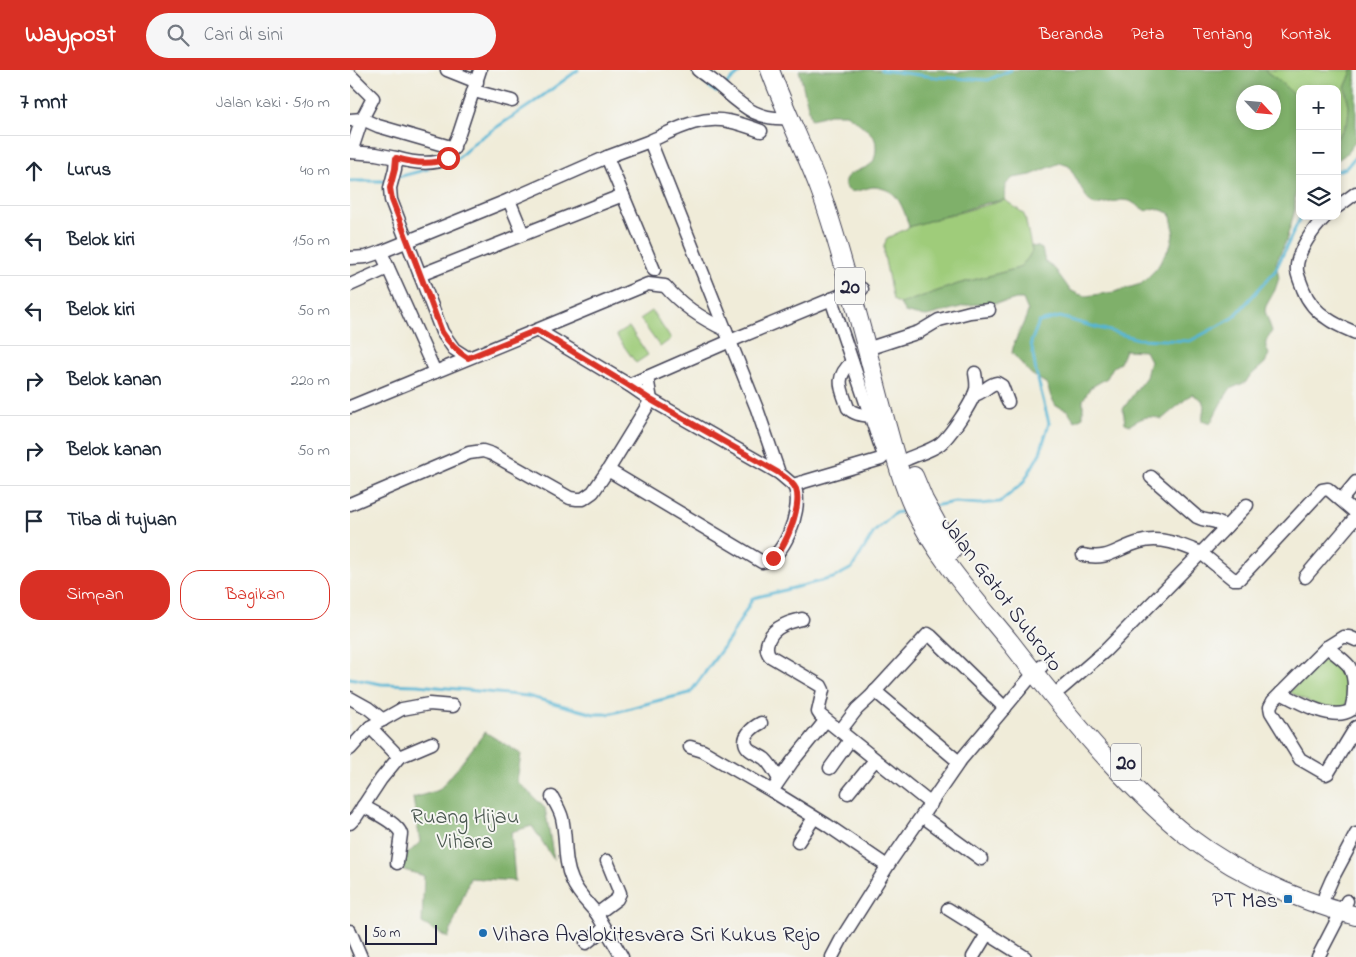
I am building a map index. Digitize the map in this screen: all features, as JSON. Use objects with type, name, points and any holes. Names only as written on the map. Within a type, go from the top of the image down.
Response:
[{"type":"highway","name":"Jalan Gatot Subroto","points":[[774,71],[790,118],[821,192],[876,346],[918,503]]},
{"type":"highway","name":"Jalan Gatot Subroto","points":[[774,71],[821,161],[838,208],[857,290],[872,374],[901,474],[948,556],[1099,750],[1152,805],[1186,835],[1232,866],[1290,893],[1350,908]]},
{"type":"highway","name":"Jalan Gatot Subroto","points":[[1038,670],[1061,689],[1144,781],[1200,831],[1246,860],[1350,908]]},
{"type":"street","points":[[447,70],[477,81],[512,101]]},
{"type":"street","points":[[698,70],[741,106],[761,116],[790,118]]},
{"type":"street","points":[[350,75],[372,96],[372,99],[356,120],[350,152],[376,154],[424,163],[441,162],[448,158],[456,142],[477,81]]},
{"type":"street","points":[[350,258],[366,257],[407,242],[606,158],[706,119],[728,120],[761,131]]},
{"type":"street","points":[[356,120],[456,142]]},
{"type":"street","points":[[650,141],[757,409],[779,473]]},
{"type":"street","points":[[396,158],[390,188],[392,200],[407,242],[442,332],[454,349],[468,358]]},
{"type":"street","points":[[606,158],[654,270],[665,286],[694,313],[728,335]]},
{"type":"street","points":[[1341,204],[1356,193]]},
{"type":"street","points":[[420,275],[622,195]]},
{"type":"street","points":[[509,200],[523,234]]},
{"type":"street","points":[[1322,220],[1308,239],[1299,258],[1297,269],[1299,278],[1308,300],[1318,311],[1329,320],[1356,333]]},
{"type":"street","points":[[381,252],[435,372]]},
{"type":"street","points":[[350,285],[388,268]]},
{"type":"street","points":[[648,284],[654,270]]},
{"type":"street","points":[[350,407],[648,284],[665,286]]},
{"type":"street","points":[[628,385],[728,335],[857,290]]},
{"type":"street","points":[[793,485],[883,458],[884,454],[831,299]]},
{"type":"street","points":[[876,346],[919,332],[939,320],[970,312],[989,310]]},
{"type":"street","points":[[537,330],[651,400],[779,473],[793,485],[796,491],[794,519],[778,554],[768,562],[762,562],[608,470]]},
{"type":"street","points":[[852,362],[842,372],[840,385],[850,411],[870,416]]},
{"type":"street","points":[[907,459],[934,448],[946,438],[970,405],[977,382],[975,373]]},
{"type":"street","points":[[350,504],[477,451],[492,454],[570,498],[583,499],[593,492],[651,400],[647,377]]},
{"type":"street","points":[[974,394],[979,394],[994,382],[997,382],[1002,386],[1008,402]]},
{"type":"street","points":[[1151,477],[1197,517],[1218,522],[1226,528]]},
{"type":"street","points":[[1341,500],[1356,482]]},
{"type":"street","points":[[1083,555],[1102,557],[1142,541],[1171,542],[1201,553],[1233,579],[1239,579],[1322,490],[1328,489],[1356,515],[1305,577]]},
{"type":"street","points":[[1061,689],[1105,651],[1226,528],[1247,504]]},
{"type":"street","points":[[802,620],[780,626],[770,637],[766,650],[770,656],[822,686],[823,690],[818,712],[850,740],[931,804]]},
{"type":"street","points":[[840,731],[857,708],[928,634],[1005,708]]},
{"type":"street","points":[[1356,640],[1349,636],[1343,637],[1327,647],[1270,704],[1271,712],[1300,759],[1326,774],[1356,727]]},
{"type":"street","points":[[1281,693],[1328,713],[1354,712],[1353,672],[1348,664],[1327,647]]},
{"type":"street","points":[[832,957],[887,866],[959,762],[1038,670]]},
{"type":"street","points":[[875,691],[959,762]]},
{"type":"street","points":[[350,698],[368,708],[383,720]]},
{"type":"street","points":[[350,748],[370,727],[402,709],[430,704],[454,706]]},
{"type":"street","points":[[772,791],[779,779],[826,720]]},
{"type":"street","points":[[761,723],[751,728],[746,735],[745,744],[773,768],[779,779]]},
{"type":"street","points":[[370,727],[400,757]]},
{"type":"street","points":[[830,768],[850,740]]},
{"type":"street","points":[[350,823],[381,778],[400,757],[432,743]]},
{"type":"street","points":[[690,747],[702,751],[772,791],[887,866]]},
{"type":"street","points":[[848,793],[876,760]]},
{"type":"street","points":[[552,797],[563,820],[566,861],[571,879],[578,891],[597,914],[622,957]]},
{"type":"street","points":[[363,806],[400,830],[397,863]]},
{"type":"street","points":[[922,816],[981,858]]},
{"type":"street","points":[[798,842],[814,818]]},
{"type":"street","points":[[1325,895],[1356,834]]},
{"type":"street","points":[[597,914],[617,899],[620,893],[620,889],[607,861]]},
{"type":"street","points":[[1318,957],[1350,908]]},
{"type":"street","points":[[948,909],[1026,957]]},
{"type":"street","points":[[586,943],[605,928]]},
{"type":"street","points":[[350,931],[361,957]]},
{"type":"street","points":[[973,957],[987,934]]},
{"type":"green space","points":[[799,70],[943,70],[950,73],[976,70],[1264,70],[1296,96],[1295,210],[1286,241],[1276,263],[1279,278],[1265,311],[1272,331],[1266,342],[1269,354],[1265,363],[1246,382],[1230,389],[1210,424],[1202,421],[1204,406],[1202,400],[1192,394],[1162,419],[1145,418],[1130,425],[1125,423],[1123,409],[1146,377],[1150,361],[1145,351],[1125,350],[1120,363],[1113,367],[1107,378],[1090,388],[1083,400],[1083,417],[1075,421],[1067,410],[1056,406],[1047,384],[1031,374],[1012,353],[1028,311],[1023,299],[968,305],[927,316],[905,312],[900,304],[958,284],[1019,268],[1032,251],[1031,246],[1042,249],[1045,262],[1055,269],[1070,290],[1078,294],[1086,296],[1114,292],[1141,284],[1157,268],[1170,247],[1174,230],[1170,213],[1155,208],[1146,211],[1130,201],[1122,200],[1095,205],[1088,200],[1069,166],[1060,163],[1031,175],[1013,178],[1006,184],[1005,200],[987,203],[909,227],[899,202],[889,191],[871,187],[859,191],[851,191],[846,187],[846,178],[849,175],[868,166],[873,161],[876,148],[873,136],[846,114],[829,114],[811,119]]},
{"type":"green space","points":[[1264,70],[1352,70],[1345,88],[1349,106],[1348,119],[1341,132],[1341,85],[1296,85],[1296,112],[1278,80]]},
{"type":"green space","points":[[1352,70],[1356,70],[1356,140],[1346,154],[1341,157],[1341,132],[1347,123],[1349,106],[1345,88]]},
{"type":"green space","points":[[1005,200],[1023,213],[1031,246],[1032,251],[1019,268],[958,284],[900,304],[893,300],[884,255],[884,246],[887,238],[914,225]]},
{"type":"green space","points":[[652,311],[671,339],[660,347],[640,319]]},
{"type":"green space","points":[[629,327],[648,355],[636,363],[616,335]]},
{"type":"green space","points":[[1330,656],[1351,671],[1349,695],[1345,708],[1322,708],[1289,692],[1314,667]]},
{"type":"green space","name":"Ruang Hijau Vihara","points":[[485,732],[521,754],[517,781],[545,808],[554,860],[532,826],[511,832],[515,881],[470,878],[448,938],[422,923],[424,876],[394,867],[420,842],[413,798],[439,790]]},
{"type":"waterway","points":[[451,162],[455,161],[476,141],[578,70]]},
{"type":"waterway","points":[[723,87],[743,70]]},
{"type":"waterway","points":[[881,70],[935,77],[988,80],[1011,70]]},
{"type":"waterway","points":[[704,82],[716,92],[719,91]]},
{"type":"waterway","points":[[1341,170],[1346,168],[1356,156]]},
{"type":"waterway","points":[[398,177],[428,169]]},
{"type":"waterway","points":[[350,181],[384,181],[389,179]]},
{"type":"waterway","points":[[933,506],[955,502],[980,504],[1000,502],[1023,483],[1040,453],[1049,423],[1036,372],[1031,342],[1039,322],[1060,317],[1138,339],[1190,341],[1233,318],[1275,271],[1299,220]]},
{"type":"waterway","points":[[350,678],[381,684],[418,685],[527,696],[594,714],[609,714],[690,693],[730,638],[753,598],[833,578],[852,568],[874,532],[895,513],[909,510]]},
{"type":"place","name":"PT Mas","points":[[1288,899]]},
{"type":"place","name":"Vihara Avalokitesvara Sri Kukus Rejo","points":[[483,933]]},
{"type":"route","points":[[448,158],[441,162],[424,163],[396,158],[390,188],[392,200],[407,242],[442,332],[451,345],[468,358],[537,330],[651,400],[779,473],[793,485],[797,497],[791,529],[778,554],[773,558]]}]
